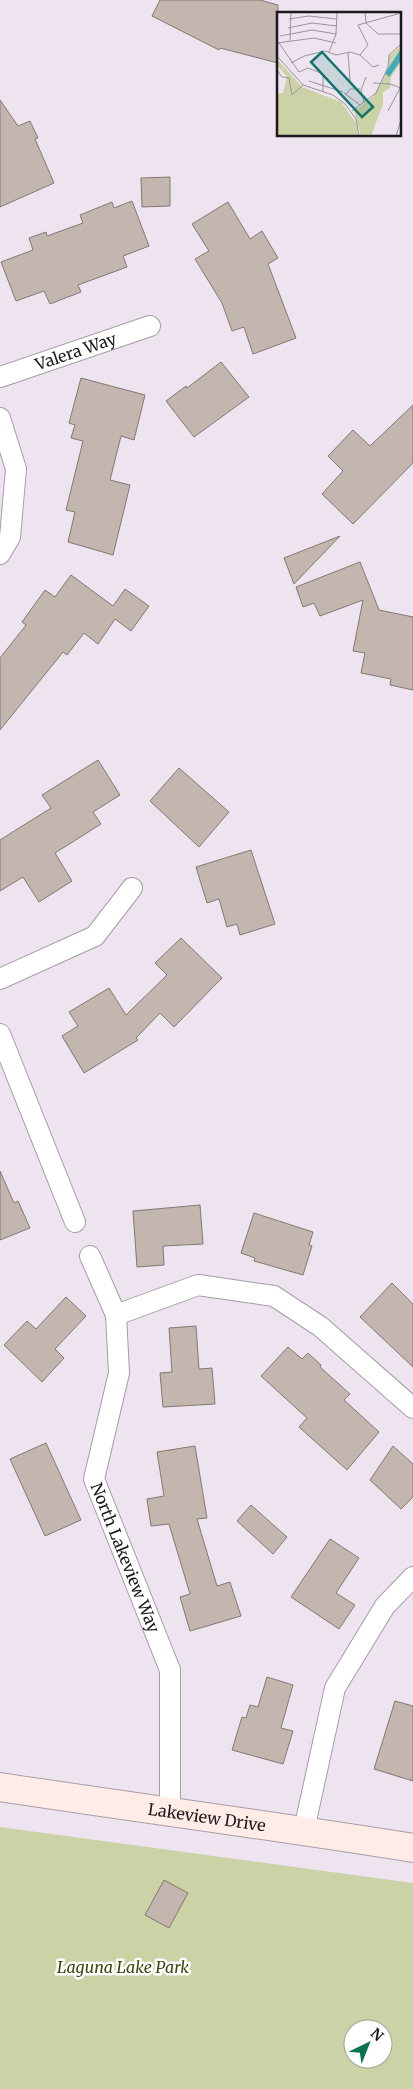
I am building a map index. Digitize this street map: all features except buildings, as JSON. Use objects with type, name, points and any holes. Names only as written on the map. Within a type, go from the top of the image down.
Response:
[{"type":"street","name":"Valera Way","points":[[0,377],[150,326]]},
{"type":"street","points":[[0,418],[16,469],[10,537],[0,554]]},
{"type":"street","points":[[0,979],[95,936],[132,888]]},
{"type":"street","points":[[0,1034],[76,1222]]},
{"type":"street","points":[[90,1256],[116,1315],[198,1285],[274,1296],[321,1327],[413,1408]]},
{"type":"street","name":"North Lakeview Way","points":[[116,1315],[119,1373],[94,1479],[170,1670],[170,1813]]},
{"type":"street","points":[[304,1830],[335,1688],[385,1606],[413,1577]]},
{"type":"street","name":"Lakeview Drive","points":[[0,1787],[170,1813],[304,1830],[413,1848]]},
{"type":"green space","name":"Laguna Lake Park","points":[[0,1827],[413,1883],[413,2089],[0,2089]]}]
